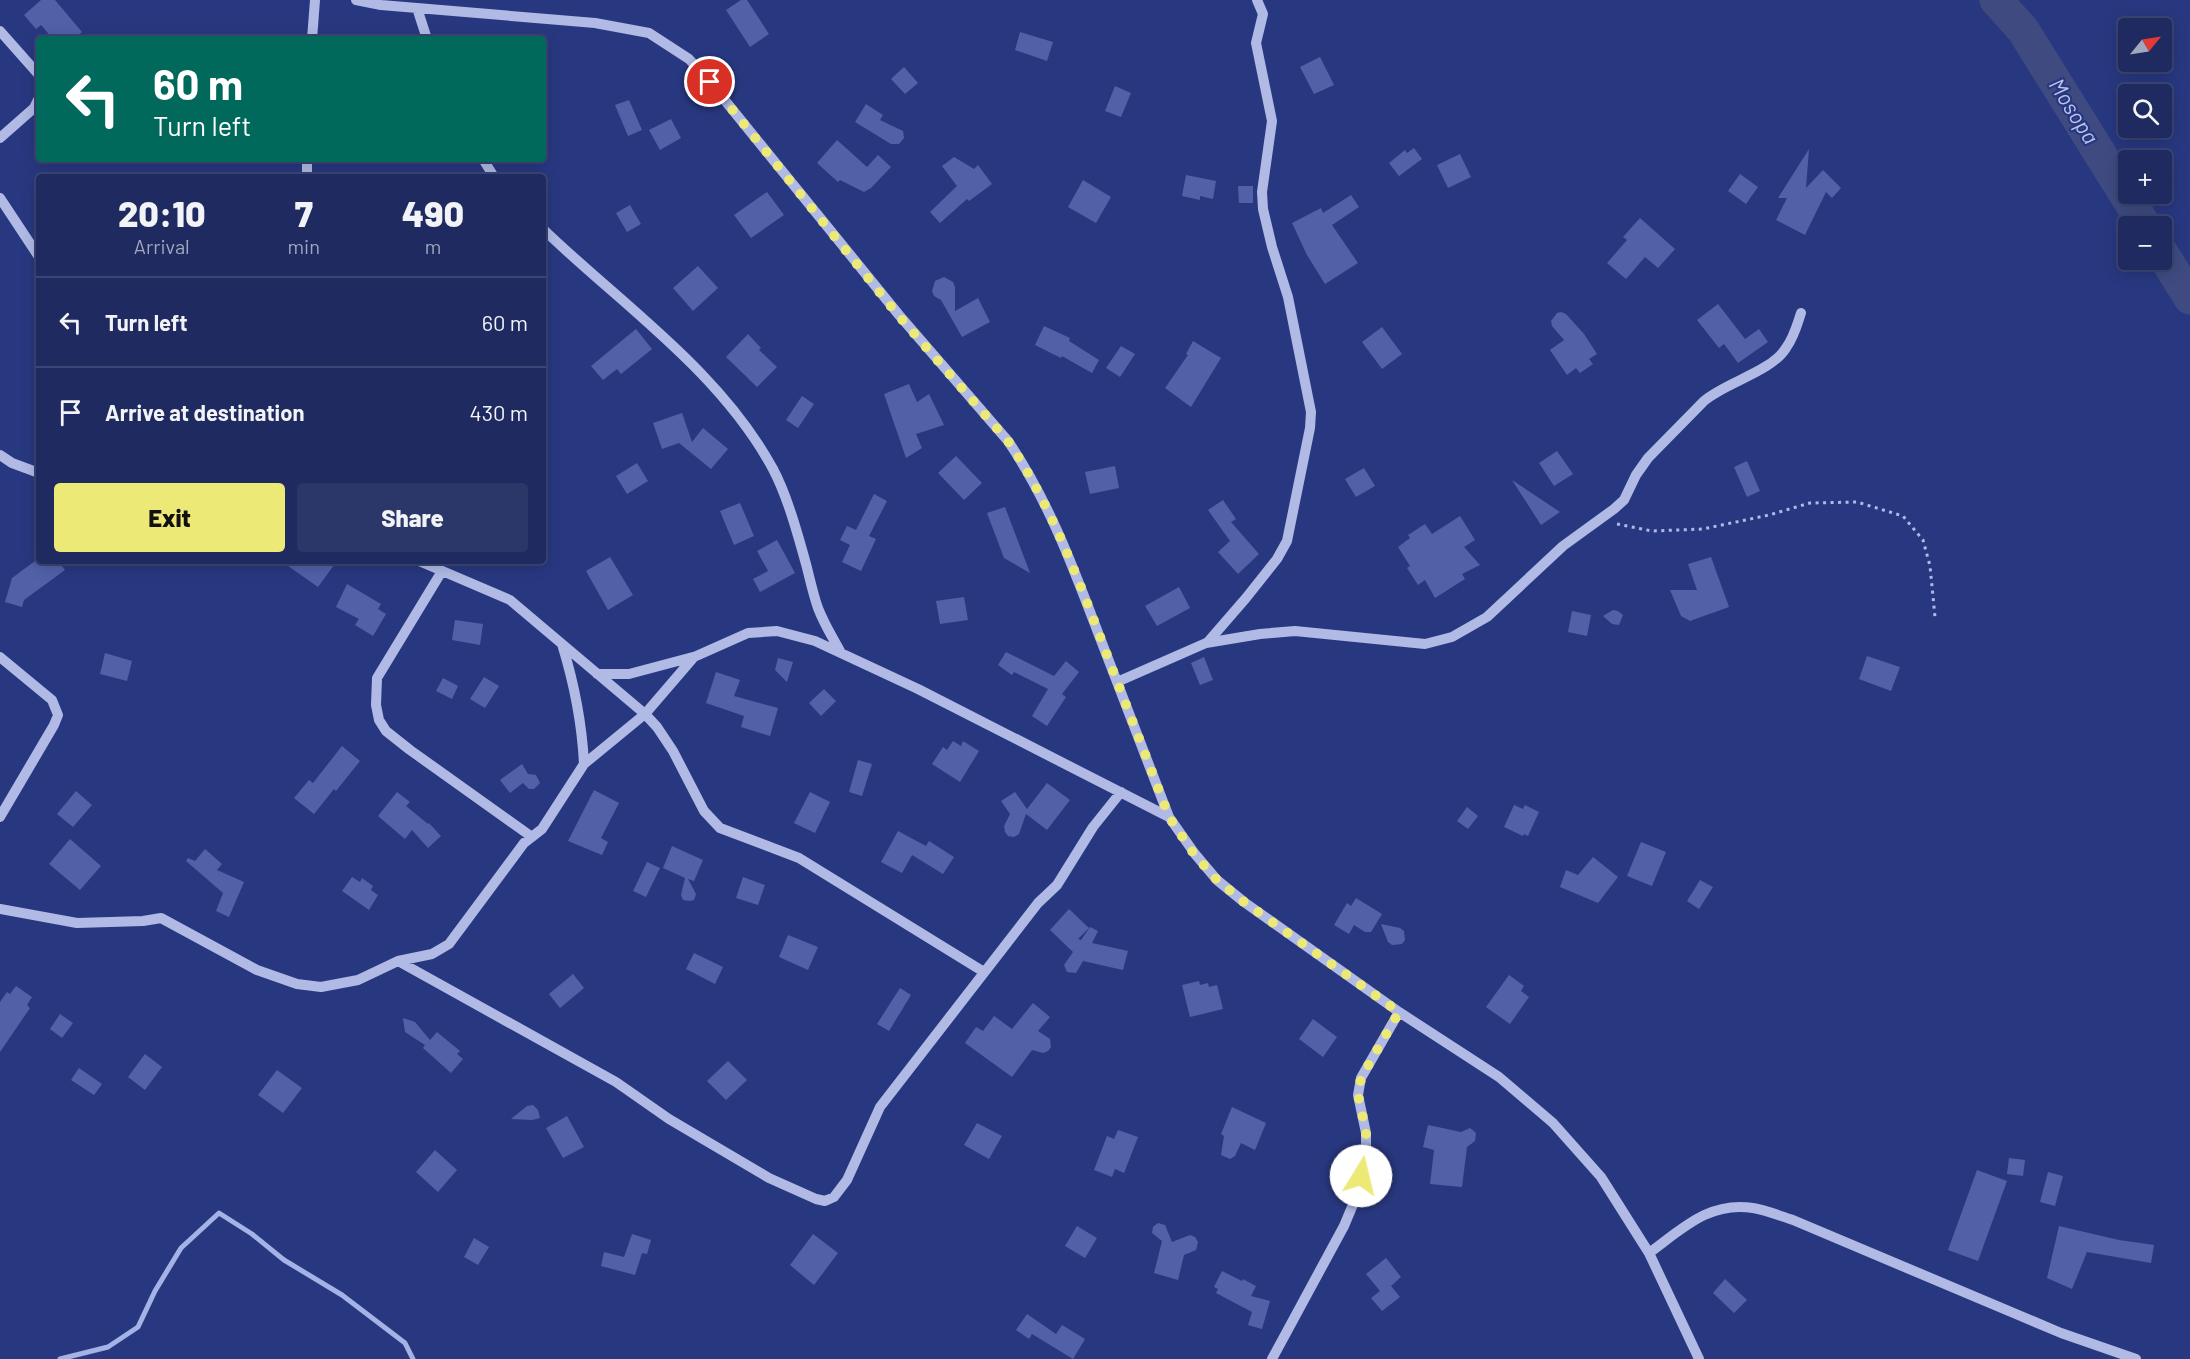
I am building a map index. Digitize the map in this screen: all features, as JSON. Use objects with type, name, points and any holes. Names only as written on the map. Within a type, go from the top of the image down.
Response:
[{"type":"street","points":[[312,36],[315,0]]},
{"type":"street","points":[[356,0],[381,5],[595,23],[631,29],[649,33],[689,59],[898,315],[1008,441],[1024,464],[1052,515],[1072,562],[1169,817],[1194,854],[1217,880],[1244,902],[1399,1012],[1499,1077],[1553,1123],[1601,1177],[1649,1253],[1699,1359]]},
{"type":"street","points":[[1206,643],[1277,559],[1287,541],[1310,428],[1311,412],[1288,297],[1263,209],[1262,192],[1272,121],[1256,43],[1263,14],[1257,0]]},
{"type":"street","points":[[417,8],[426,36]]},
{"type":"street","points":[[0,31],[36,72]]},
{"type":"street","points":[[0,138],[36,104]]},
{"type":"street","points":[[0,198],[36,252]]},
{"type":"street","points":[[546,232],[697,371],[738,414],[775,473],[801,543],[817,606],[824,623],[842,653]]},
{"type":"street","points":[[1118,682],[1206,643],[1227,638],[1295,631],[1425,644],[1439,642],[1467,630],[1487,617],[1563,546],[1624,500],[1641,467],[1704,401],[1712,394],[1763,368],[1785,350],[1796,331],[1801,313]]},
{"type":"street","points":[[0,455],[12,463],[36,472]]},
{"type":"street","points":[[425,564],[510,600],[645,714],[674,751],[704,811],[720,828],[799,858],[984,972]]},
{"type":"street","points":[[442,571],[377,678],[376,705],[379,720],[386,731],[410,750],[532,837]]},
{"type":"street","points":[[597,674],[629,674],[694,657],[748,633],[777,631],[815,641],[918,689],[1169,817]]},
{"type":"street","points":[[562,644],[571,673],[582,735],[584,764]]},
{"type":"street","points":[[0,657],[52,700],[58,715],[0,817]]},
{"type":"street","points":[[0,909],[77,923],[142,921],[161,918],[257,970],[297,984],[321,987],[358,980],[398,961],[432,954],[449,944],[524,843],[542,830],[584,764],[645,714],[694,657]]},
{"type":"street","points":[[398,961],[616,1083],[669,1119],[769,1178],[825,1201],[834,1197],[847,1180],[880,1107],[1038,903],[1057,885],[1093,826],[1121,792]]},
{"type":"street","points":[[1272,1359],[1344,1226],[1357,1195],[1366,1157],[1366,1132],[1358,1095],[1361,1078],[1399,1012]]},
{"type":"street","points":[[1649,1253],[1706,1213],[1729,1207],[1753,1208],[1793,1220],[2061,1333],[2136,1359]]},
{"type":"path","points":[[1597,521],[1652,531],[1703,529],[1769,515],[1810,503],[1857,502],[1903,516],[1923,540],[1930,566],[1935,617]]},
{"type":"building","points":[[41,0],[55,0],[82,32],[77,36],[50,36],[41,25],[36,29],[24,15]]},
{"type":"building","points":[[741,0],[747,0],[769,34],[750,47],[726,10]]},
{"type":"building","points":[[1020,32],[1053,42],[1047,61],[1015,50]]},
{"type":"building","points":[[1320,57],[1334,85],[1314,94],[1300,67]]},
{"type":"building","points":[[904,67],[918,83],[905,94],[891,79]]},
{"type":"building","points":[[1115,86],[1131,93],[1121,117],[1105,111]]},
{"type":"building","points":[[629,100],[642,130],[628,136],[615,105]]},
{"type":"building","points":[[866,104],[883,115],[880,120],[903,131],[904,138],[899,144],[891,144],[855,122]]},
{"type":"building","points":[[671,119],[681,138],[660,150],[649,130]]},
{"type":"building","points":[[837,140],[867,167],[878,155],[891,167],[871,188],[864,192],[840,180],[838,182],[817,163]]},
{"type":"building","points":[[1414,148],[1422,159],[1399,176],[1389,163],[1405,150],[1407,153]]},
{"type":"building","points":[[1809,149],[1806,188],[1823,170],[1841,188],[1832,198],[1826,192],[1805,235],[1776,220],[1787,198],[1778,198]]},
{"type":"building","points":[[1460,154],[1471,177],[1448,188],[1437,165]]},
{"type":"building","points":[[954,157],[974,169],[978,165],[992,184],[969,201],[967,199],[940,223],[930,212],[957,186],[942,166]]},
{"type":"building","points":[[1740,174],[1758,187],[1746,204],[1728,191]]},
{"type":"building","points":[[1186,175],[1216,181],[1213,199],[1200,196],[1200,200],[1182,196]]},
{"type":"building","points":[[1083,180],[1111,197],[1096,223],[1068,207]]},
{"type":"building","points":[[1238,186],[1253,186],[1253,203],[1239,203]]},
{"type":"building","points":[[767,192],[784,215],[751,238],[734,215]]},
{"type":"building","points":[[1351,195],[1359,207],[1332,225],[1358,263],[1325,284],[1307,255],[1292,223],[1321,208],[1323,213]]},
{"type":"building","points":[[630,205],[641,224],[627,232],[616,213]]},
{"type":"building","points":[[1640,218],[1675,249],[1658,268],[1645,257],[1626,279],[1607,263],[1627,240],[1623,237]]},
{"type":"building","points":[[698,266],[718,288],[693,311],[673,288]]},
{"type":"building","points":[[944,277],[953,282],[955,287],[955,311],[978,298],[990,322],[962,337],[941,300],[934,296],[932,291],[935,281]]},
{"type":"building","points":[[1718,304],[1745,339],[1759,329],[1768,342],[1738,363],[1724,344],[1719,348],[1697,320]]},
{"type":"building","points":[[1557,313],[1566,314],[1584,334],[1597,354],[1589,359],[1593,364],[1580,373],[1576,368],[1567,375],[1550,350],[1564,340],[1552,326],[1551,321]]},
{"type":"building","points":[[1044,326],[1070,338],[1069,341],[1099,360],[1092,373],[1062,356],[1061,358],[1035,345]]},
{"type":"building","points":[[1382,327],[1402,354],[1382,369],[1362,342]]},
{"type":"building","points":[[636,329],[652,349],[621,374],[617,369],[603,380],[591,366]]},
{"type":"building","points":[[748,334],[761,348],[759,350],[777,367],[757,387],[726,357]]},
{"type":"building","points":[[1193,341],[1221,358],[1191,407],[1165,388],[1188,355],[1186,354]]},
{"type":"building","points":[[1121,346],[1135,354],[1120,377],[1106,368]]},
{"type":"building","points":[[909,384],[917,402],[929,394],[944,425],[916,434],[922,448],[906,458],[884,394]]},
{"type":"building","points":[[802,396],[814,404],[798,428],[786,420]]},
{"type":"building","points":[[682,413],[692,442],[703,428],[728,449],[711,469],[679,443],[662,449],[653,423]]},
{"type":"building","points":[[1557,451],[1573,474],[1554,486],[1539,463]]},
{"type":"building","points":[[956,456],[982,483],[964,500],[938,473]]},
{"type":"building","points":[[1747,461],[1760,491],[1747,497],[1734,467]]},
{"type":"building","points":[[637,463],[648,481],[627,494],[616,476]]},
{"type":"building","points":[[1115,466],[1119,488],[1090,494],[1085,472]]},
{"type":"building","points":[[1364,468],[1375,486],[1356,497],[1345,479]]},
{"type":"building","points":[[1512,480],[1560,512],[1541,525]]},
{"type":"building","points":[[874,494],[887,501],[869,536],[876,539],[861,571],[842,562],[850,545],[840,540],[847,526],[856,530]]},
{"type":"building","points":[[1223,500],[1236,519],[1231,522],[1259,554],[1238,574],[1218,552],[1230,541],[1208,510]]},
{"type":"building","points":[[740,503],[754,536],[734,545],[720,511]]},
{"type":"building","points":[[1005,507],[1030,573],[1004,558],[987,513]]},
{"type":"building","points":[[1460,516],[1475,540],[1464,547],[1480,565],[1462,574],[1465,579],[1435,598],[1425,580],[1418,585],[1407,568],[1410,566],[1398,547],[1410,538],[1408,535],[1425,524],[1432,534]]},
{"type":"building","points":[[777,540],[795,573],[760,592],[753,579],[768,571],[757,551]]},
{"type":"building","points":[[610,557],[633,595],[608,610],[586,571]]},
{"type":"building","points":[[1711,557],[1729,607],[1690,621],[1681,616],[1670,590],[1697,590],[1688,564]]},
{"type":"building","points":[[35,561],[36,564],[60,564],[65,570],[24,600],[22,607],[5,602],[12,578]]},
{"type":"building","points":[[285,564],[335,564],[318,587]]},
{"type":"building","points":[[347,584],[381,604],[378,609],[386,614],[373,636],[355,625],[359,619],[336,607]]},
{"type":"building","points":[[1179,587],[1190,608],[1157,626],[1145,606]]},
{"type":"building","points":[[964,597],[968,620],[940,624],[936,601]]},
{"type":"building","points":[[1613,610],[1623,615],[1619,625],[1612,624],[1603,616]]},
{"type":"building","points":[[1572,611],[1591,615],[1587,636],[1568,632]]},
{"type":"building","points":[[455,620],[483,624],[480,645],[452,640]]},
{"type":"building","points":[[1006,652],[1054,676],[1066,661],[1079,672],[1062,694],[1066,697],[1047,726],[1032,716],[1048,689],[1014,672],[1012,675],[998,665]]},
{"type":"building","points":[[105,653],[132,661],[127,681],[100,674]]},
{"type":"building","points":[[1867,656],[1900,667],[1891,691],[1859,679]]},
{"type":"building","points":[[1204,657],[1213,680],[1200,685],[1191,663]]},
{"type":"building","points":[[778,658],[793,662],[787,682],[775,670]]},
{"type":"building","points":[[716,672],[740,680],[734,696],[778,708],[770,736],[741,727],[744,716],[706,703]]},
{"type":"building","points":[[484,677],[499,686],[485,708],[470,699]]},
{"type":"building","points":[[443,678],[458,686],[452,699],[436,691]]},
{"type":"building","points":[[824,689],[836,701],[821,716],[809,703]]},
{"type":"building","points":[[953,741],[961,746],[963,741],[979,751],[960,782],[932,764],[943,747],[947,750]]},
{"type":"building","points":[[342,746],[360,761],[314,814],[294,798],[309,780],[313,783]]},
{"type":"building","points":[[858,760],[872,764],[862,796],[849,792]]},
{"type":"building","points":[[522,764],[528,774],[536,775],[540,783],[534,789],[529,789],[523,783],[510,793],[500,780]]},
{"type":"building","points":[[1047,783],[1070,800],[1047,830],[1026,814],[1019,834],[1014,837],[1008,836],[1004,826],[1010,814],[1001,801],[1015,792],[1027,809]]},
{"type":"building","points":[[594,790],[619,803],[601,838],[608,842],[602,855],[568,841]]},
{"type":"building","points":[[76,791],[92,805],[73,827],[57,814]]},
{"type":"building","points":[[397,792],[410,802],[406,806],[429,823],[441,836],[428,848],[412,830],[405,839],[378,816]]},
{"type":"building","points":[[810,792],[830,802],[815,833],[794,823]]},
{"type":"building","points":[[1514,805],[1523,809],[1525,805],[1539,812],[1528,836],[1504,827]]},
{"type":"building","points":[[1467,807],[1478,816],[1468,829],[1457,821]]},
{"type":"building","points":[[898,831],[926,846],[929,841],[954,857],[943,874],[912,855],[902,873],[881,862]]},
{"type":"building","points":[[70,839],[101,866],[80,890],[49,864]]},
{"type":"building","points":[[1641,842],[1666,852],[1652,886],[1627,876]]},
{"type":"building","points":[[672,846],[703,860],[694,881],[688,879],[696,894],[694,900],[683,900],[681,895],[685,878],[663,868]]},
{"type":"building","points":[[205,849],[222,864],[217,870],[244,882],[229,917],[216,911],[223,893],[186,861],[188,858],[195,861]]},
{"type":"building","points":[[1593,857],[1618,877],[1598,903],[1560,887],[1566,870],[1578,875]]},
{"type":"building","points":[[647,862],[660,868],[646,897],[633,891]]},
{"type":"building","points":[[352,877],[360,882],[362,878],[373,886],[371,890],[378,895],[369,910],[342,891]]},
{"type":"building","points":[[743,877],[765,885],[758,905],[736,898]]},
{"type":"building","points":[[1700,880],[1713,887],[1699,909],[1687,901]]},
{"type":"building","points":[[1356,898],[1382,914],[1371,932],[1365,932],[1354,925],[1349,934],[1334,925],[1347,903],[1351,906]]},
{"type":"building","points":[[1069,909],[1089,928],[1078,939],[1081,940],[1090,927],[1098,931],[1092,943],[1128,951],[1123,970],[1083,961],[1076,973],[1067,972],[1064,965],[1073,952],[1050,930]]},
{"type":"building","points":[[1381,924],[1404,931],[1405,940],[1402,944],[1392,945],[1388,942]]},
{"type":"building","points":[[788,935],[818,947],[808,970],[779,957]]},
{"type":"building","points":[[694,953],[723,967],[715,984],[686,969]]},
{"type":"building","points":[[573,974],[584,988],[560,1008],[549,994]]},
{"type":"building","points":[[1509,975],[1524,986],[1521,991],[1529,997],[1510,1024],[1486,1007]]},
{"type":"building","points":[[1199,981],[1200,985],[1208,983],[1209,987],[1217,985],[1223,1009],[1190,1017],[1182,985]]},
{"type":"building","points":[[16,986],[32,997],[27,1005],[30,1008],[0,1052],[0,1002],[7,992],[10,994]]},
{"type":"building","points":[[900,988],[911,995],[889,1031],[877,1024]]},
{"type":"building","points":[[1033,1003],[1050,1017],[1038,1031],[1050,1039],[1051,1047],[1043,1053],[1032,1050],[1012,1077],[965,1043],[976,1027],[983,1031],[994,1016],[1012,1029]]},
{"type":"building","points":[[60,1014],[73,1023],[62,1038],[50,1029]]},
{"type":"building","points":[[403,1018],[415,1022],[430,1040],[437,1032],[460,1051],[457,1054],[463,1059],[451,1073],[423,1048],[425,1045],[405,1032]]},
{"type":"building","points":[[1313,1019],[1337,1037],[1323,1057],[1299,1039]]},
{"type":"building","points":[[145,1054],[162,1067],[145,1090],[128,1077]]},
{"type":"building","points":[[728,1061],[747,1080],[726,1100],[707,1081]]},
{"type":"building","points":[[79,1068],[102,1084],[94,1095],[71,1080]]},
{"type":"building","points":[[277,1070],[302,1088],[283,1113],[258,1095]]},
{"type":"building","points":[[533,1105],[538,1110],[540,1118],[511,1119],[527,1106]]},
{"type":"building","points":[[1232,1107],[1266,1123],[1255,1150],[1241,1143],[1235,1156],[1230,1159],[1221,1155],[1224,1136],[1221,1134]]},
{"type":"building","points":[[567,1116],[584,1147],[563,1158],[546,1128]]},
{"type":"building","points":[[977,1123],[1002,1136],[989,1159],[964,1145]]},
{"type":"building","points":[[1428,1125],[1461,1132],[1470,1128],[1476,1133],[1475,1141],[1467,1147],[1462,1187],[1430,1184],[1434,1150],[1423,1147]]},
{"type":"building","points":[[1118,1130],[1138,1137],[1124,1173],[1115,1169],[1112,1177],[1094,1170],[1107,1136],[1114,1139]]},
{"type":"building","points":[[435,1150],[457,1170],[438,1192],[416,1172]]},
{"type":"building","points":[[2009,1158],[2025,1160],[2023,1176],[2007,1174]]},
{"type":"building","points":[[1977,1170],[2007,1181],[1978,1261],[1948,1250]]},
{"type":"building","points":[[2048,1172],[2063,1176],[2055,1206],[2040,1202]]},
{"type":"building","points":[[1158,1223],[1165,1225],[1172,1242],[1190,1235],[1198,1242],[1196,1250],[1184,1255],[1178,1280],[1154,1273],[1162,1241],[1152,1233],[1153,1227]]},
{"type":"building","points":[[1077,1226],[1097,1238],[1085,1258],[1065,1246]]},
{"type":"building","points":[[2059,1226],[2119,1240],[2154,1245],[2151,1263],[2087,1252],[2072,1289],[2047,1278]]},
{"type":"building","points":[[632,1234],[651,1240],[647,1254],[642,1253],[635,1275],[601,1266],[604,1252],[624,1257]]},
{"type":"building","points":[[813,1234],[838,1253],[814,1285],[790,1265]]},
{"type":"building","points":[[474,1238],[489,1247],[478,1265],[464,1257]]},
{"type":"building","points":[[1386,1258],[1401,1277],[1391,1286],[1400,1297],[1382,1311],[1371,1298],[1380,1291],[1366,1274]]},
{"type":"building","points":[[1222,1271],[1256,1286],[1251,1296],[1270,1301],[1262,1329],[1248,1325],[1252,1312],[1216,1293],[1218,1289],[1214,1287]]},
{"type":"building","points":[[1725,1279],[1747,1300],[1734,1313],[1713,1293]]},
{"type":"building","points":[[1027,1314],[1056,1334],[1062,1325],[1085,1339],[1073,1359],[1032,1334],[1029,1339],[1016,1330]]},
{"type":"waterway","name":"Mosopa","points":[[1996,0],[2023,30],[2139,216]]},
{"type":"waterway","name":"Mosopa","points":[[2172,269],[2190,298]]},
{"type":"waterway","points":[[60,1359],[108,1347],[138,1327],[155,1291],[181,1248],[219,1213],[252,1234],[284,1260],[342,1295],[405,1343],[413,1359]]},
{"type":"route","points":[[710,82],[898,315],[1008,441],[1024,464],[1052,515],[1072,562],[1169,817],[1194,854],[1217,880],[1244,902],[1399,1012],[1361,1078],[1358,1095],[1366,1132],[1366,1157],[1361,1176]]}]
